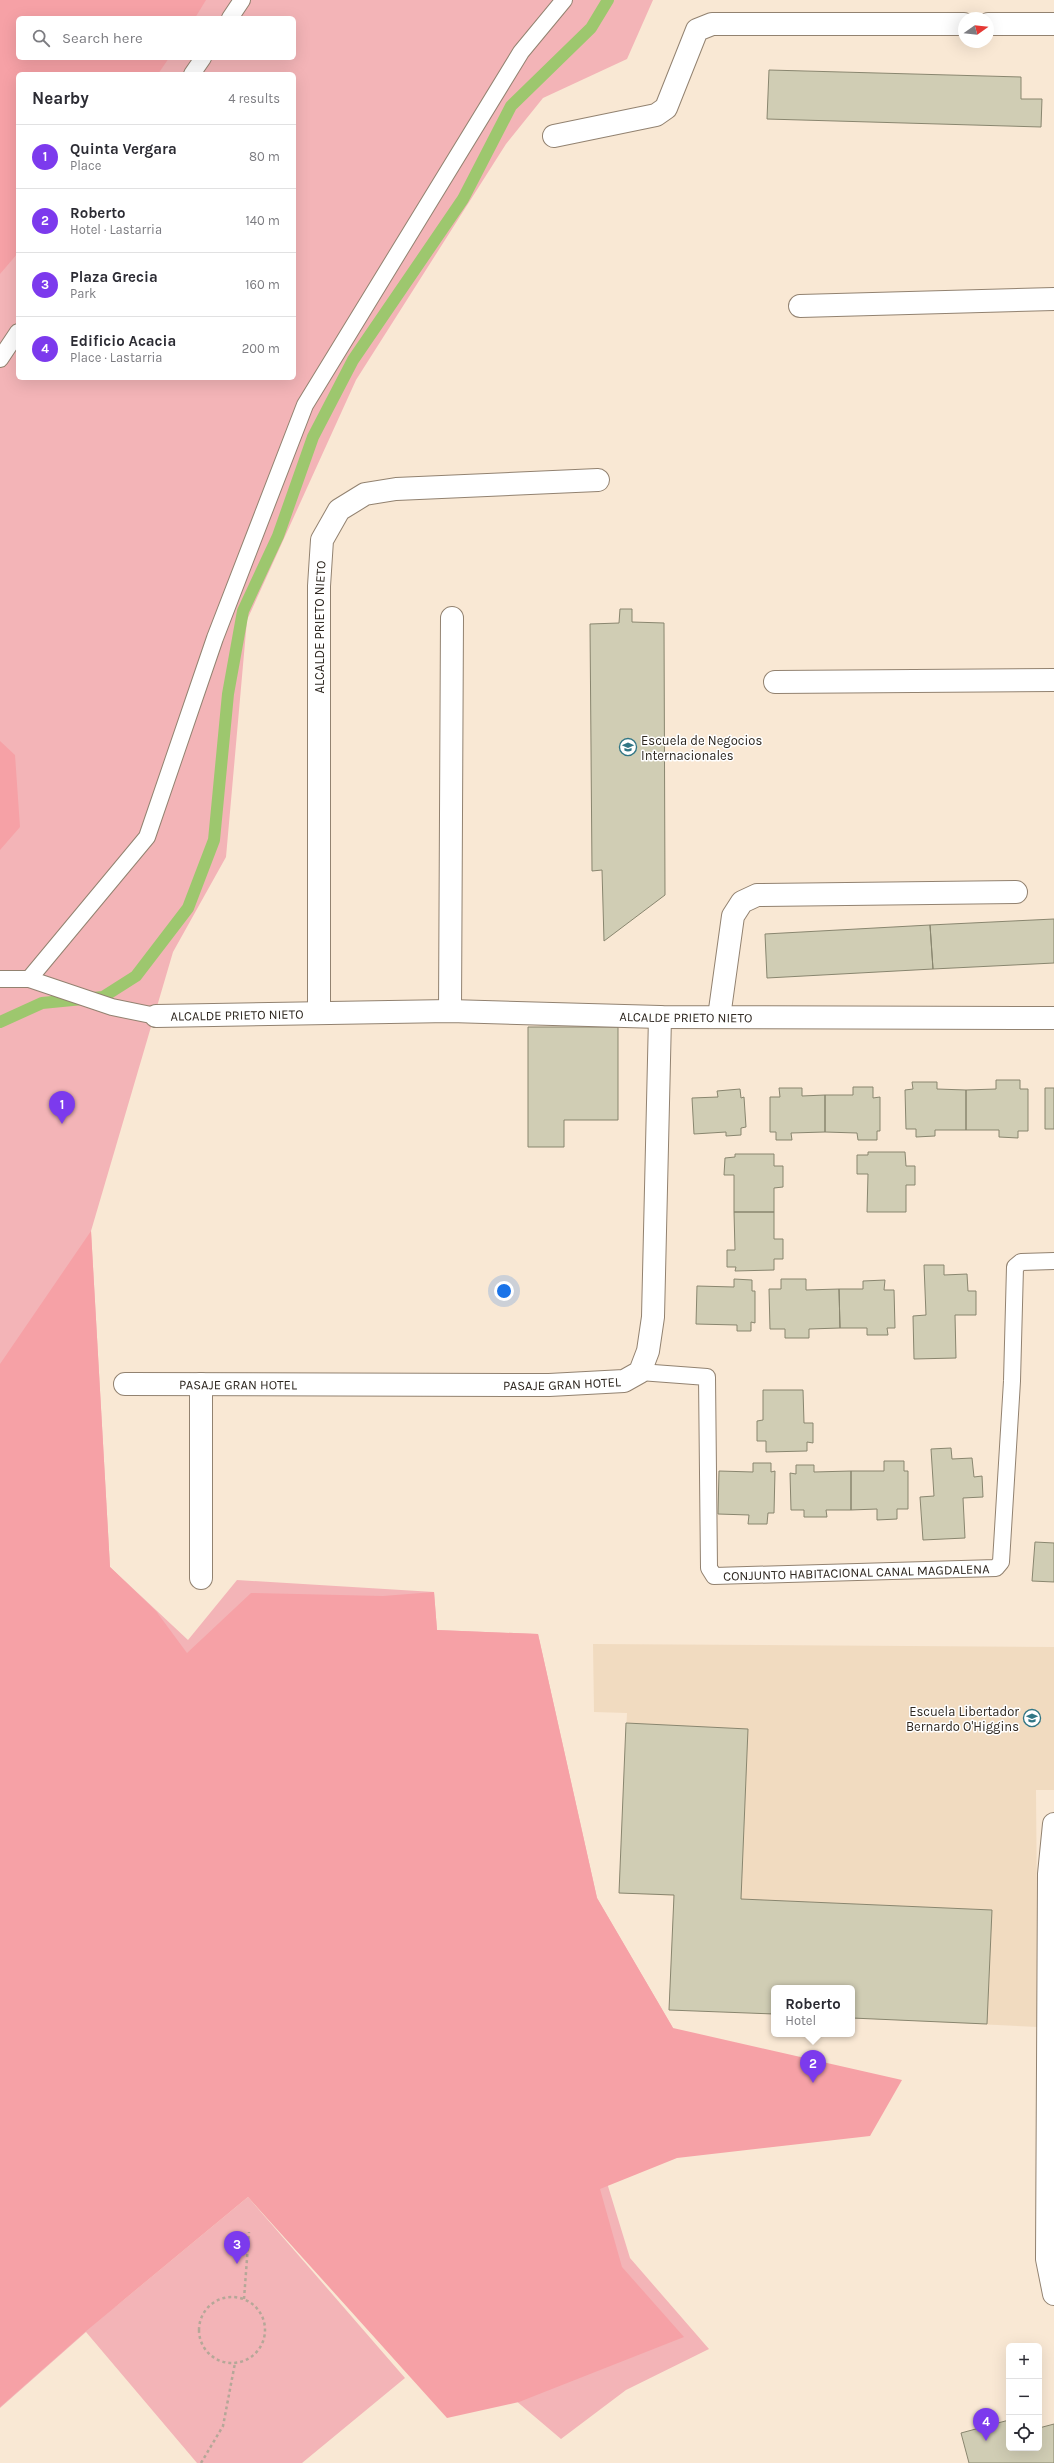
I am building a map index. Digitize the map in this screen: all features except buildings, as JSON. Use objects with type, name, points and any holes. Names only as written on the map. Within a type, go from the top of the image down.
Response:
[{"type":"street","points":[[554,136],[656,115],[661,112],[666,108],[697,30],[712,24],[958,24]]},
{"type":"street","points":[[994,24],[1054,24]]},
{"type":"street","points":[[800,306],[1054,299]]},
{"type":"street","name":"ALCALDE PRIETO NIETO","points":[[319,1012],[319,586],[322,540],[339,510],[365,494],[396,489],[598,480]]},
{"type":"street","points":[[450,1012],[452,618]]},
{"type":"street","points":[[775,682],[1054,680]]},
{"type":"street","points":[[719,1017],[733,916],[742,902],[757,896],[1016,892]]},
{"type":"street","name":"ALCALDE PRIETO NIETO","points":[[156,1016],[319,1012],[450,1012],[660,1017],[1054,1018]]},
{"type":"street","name":"PASAJE GRAN HOTEL","points":[[125,1384],[549,1385],[624,1381],[640,1372],[648,1351],[653,1317],[660,1017]]},
{"type":"street","points":[[201,1384],[201,1578]]},
{"type":"street","points":[[1054,1824],[1049,1874],[1047,2252],[1054,2294]]},
{"type":"lane","points":[[231,16],[242,0]]},
{"type":"lane","points":[[29,979],[147,837],[215,638],[305,405],[521,52],[564,0]]},
{"type":"lane","points":[[193,72],[202,60]]},
{"type":"lane","points":[[0,358],[16,335]]},
{"type":"lane","points":[[0,979],[29,979],[67,994],[112,1008],[156,1016]]},
{"type":"lane","name":"CONJUNTO HABITACIONAL CANAL MAGDALENA","points":[[640,1372],[707,1377],[709,1568],[714,1576],[996,1568],[1001,1562],[1012,1381],[1016,1267],[1021,1262],[1054,1261]]},
{"type":"path","points":[[244,2299],[248,2232]]},
{"type":"path","points":[[230,2297],[244,2299],[254,2304],[261,2313],[265,2332],[259,2350],[250,2357],[235,2363],[224,2362],[207,2352],[199,2331],[202,2317],[209,2307],[219,2299],[230,2297]]},
{"type":"path","points":[[200,2463],[223,2426],[235,2363]]},
{"type":"shaded area","points":[[0,0],[653,0],[627,59],[543,98],[506,144],[356,380],[247,620],[226,857],[173,952],[91,1231],[110,1567],[188,1640],[237,1580],[434,1592],[437,1630],[538,1634],[597,1898],[673,2028],[596,2147],[630,2258],[709,2349],[626,2390],[561,2439],[257,2181],[115,2307],[248,2197],[405,2378],[302,2463],[197,2463],[86,2332],[0,2408]]},
{"type":"shaded area","points":[[0,0],[206,0],[196,16],[16,16],[16,60],[168,60],[159,72],[16,72],[16,255],[0,274]]},
{"type":"shaded area","points":[[0,741],[15,755],[20,827],[0,850]]},
{"type":"shaded area","points":[[91,1231],[110,1567],[156,1611],[187,1653],[251,1593],[383,1596],[434,1592],[437,1630],[538,1634],[597,1898],[673,2028],[902,2080],[870,2136],[677,2158],[600,2189],[622,2267],[684,2337],[519,2402],[447,2418],[248,2197],[85,2332],[0,2407],[0,1364]]},
{"type":"shaded area","points":[[593,1644],[1054,1647],[1054,1790],[1036,1790],[1038,2027],[855,2018],[855,1985],[771,1985],[771,2014],[669,2010],[674,1896],[619,1893],[627,1713],[594,1712]]},
{"type":"waterway","points":[[0,1022],[42,1003],[103,997],[136,976],[188,908],[214,840],[228,694],[243,611],[278,536],[313,437],[353,360],[463,199],[511,106],[591,28],[608,0]]},
{"type":"place","name":"Escuela de Negocios Internacionales","points":[[628,747]]},
{"type":"place","name":"Quinta Vergara","points":[[62,1124]]},
{"type":"place","name":"Escuela Libertador Bernardo O'Higgins","points":[[1032,1718]]},
{"type":"place","name":"Roberto","points":[[813,2083]]},
{"type":"place","name":"Plaza Grecia","points":[[237,2264]]},
{"type":"place","name":"Edificio Acacia","points":[[986,2441]]}]
